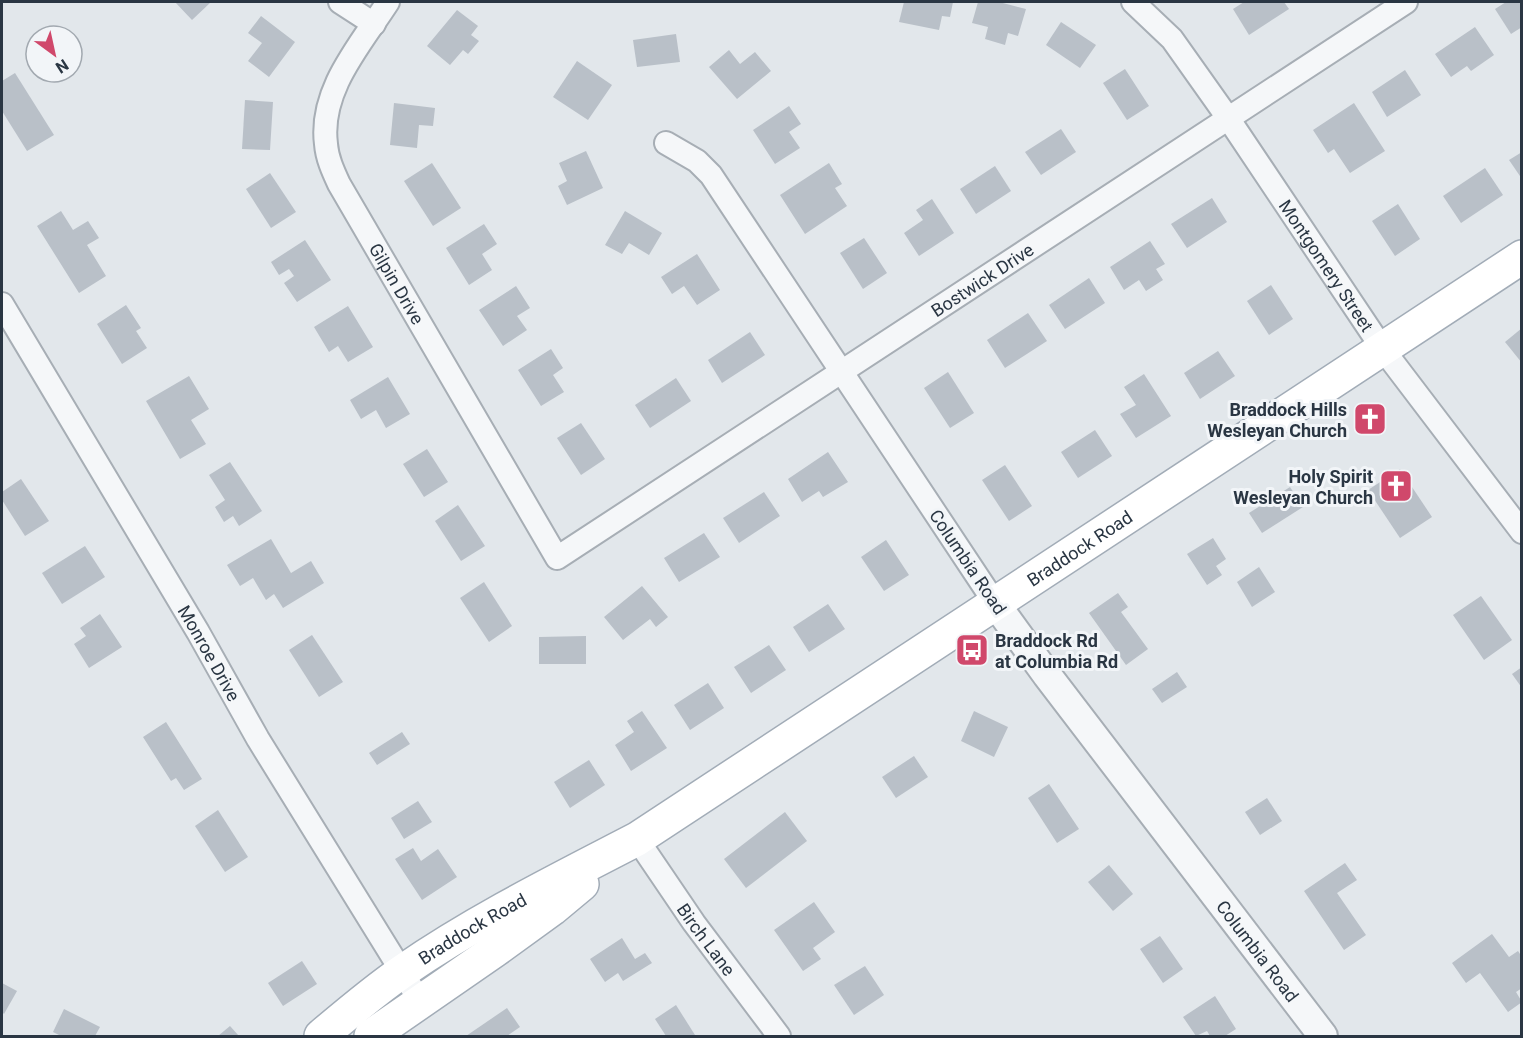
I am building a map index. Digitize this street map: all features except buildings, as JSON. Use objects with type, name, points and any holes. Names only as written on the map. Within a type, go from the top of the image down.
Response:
[{"type":"main road","name":"Braddock Road","points":[[321,1036],[402,972],[503,909],[637,839],[1521,257]]},
{"type":"main road","name":"Braddock Road","points":[[371,1036],[552,909],[637,839]]},
{"type":"street","points":[[340,2],[374,24]]},
{"type":"street","name":"Gilpin Drive","points":[[388,2],[339,78],[329,101],[325,122],[325,144],[329,162],[339,184],[557,558]]},
{"type":"street","name":"Montgomery Street","points":[[1132,2],[1172,39],[1228,118],[1382,348],[1521,532]]},
{"type":"street","name":"Bostwick Drive","points":[[557,558],[1406,2]]},
{"type":"street","name":"Columbia Road","points":[[666,143],[697,161],[711,175],[995,603],[1047,675],[1323,1036]]},
{"type":"street","name":"Monroe Drive","points":[[2,304],[198,632],[258,739],[420,1001]]},
{"type":"street","name":"Birch Lane","points":[[637,839],[694,923],[779,1036]]},
{"type":"place","name":"Braddock Hills Wesleyan Church","points":[[1370,419]]},
{"type":"place","name":"Holy Spirit Wesleyan Church","points":[[1396,486]]},
{"type":"place","name":"Braddock Rd at Columbia Rd","points":[[972,650]]}]
